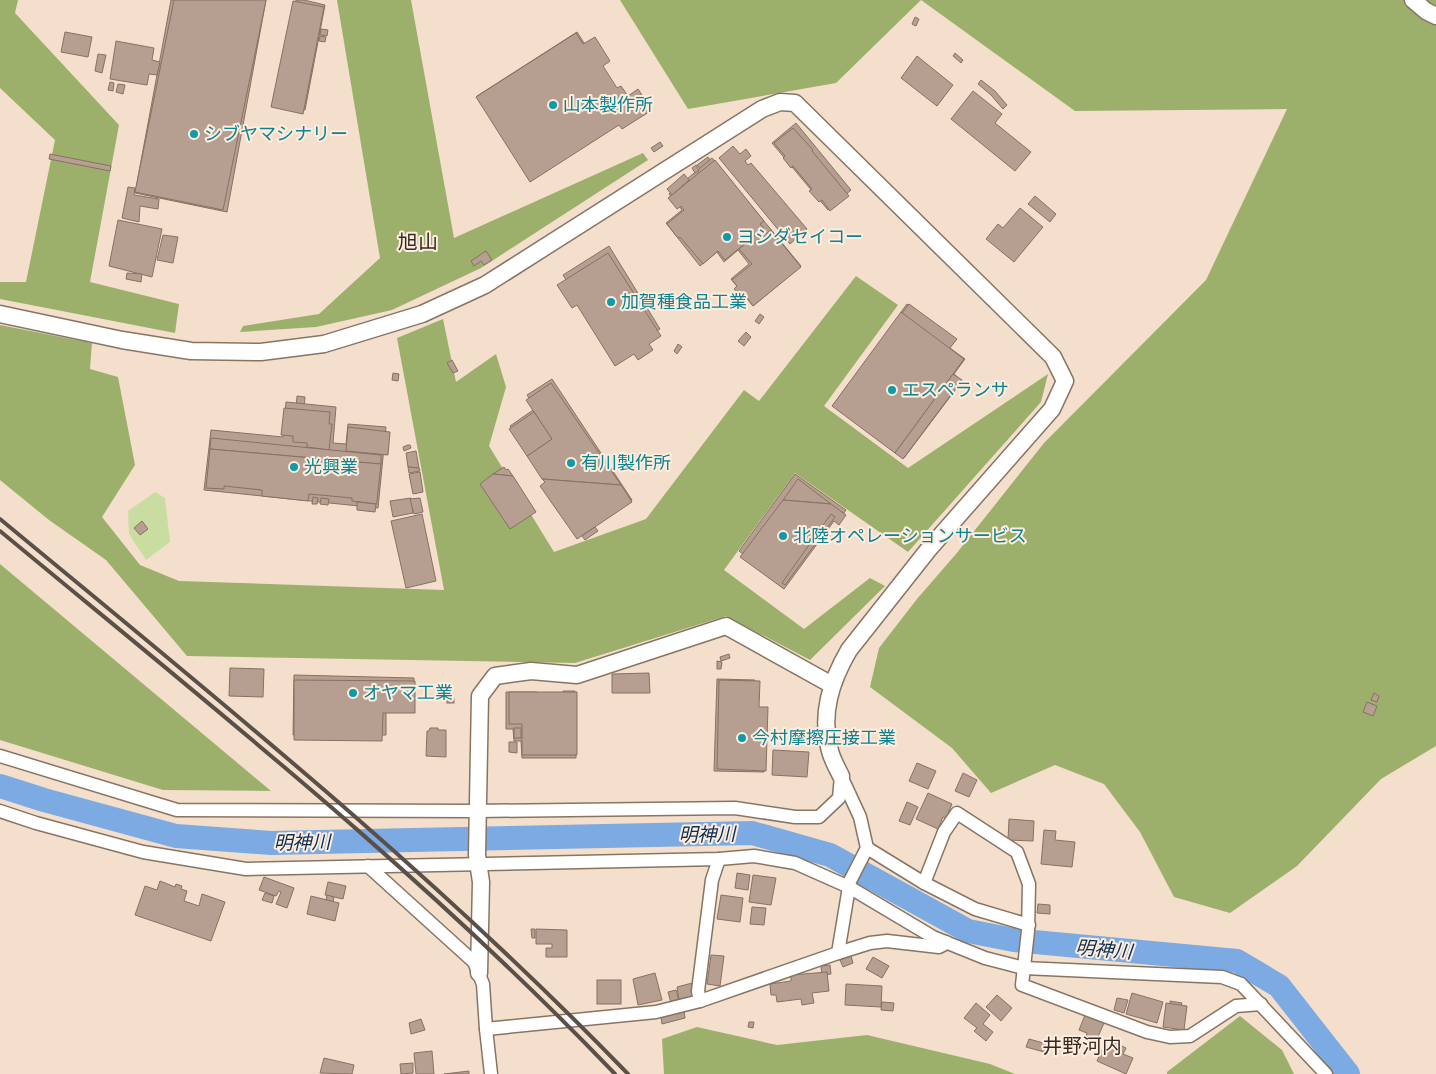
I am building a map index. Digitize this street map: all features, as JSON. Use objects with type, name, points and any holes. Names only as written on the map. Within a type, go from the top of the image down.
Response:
[{"type":"street","points":[[1413,0],[1426,11],[1436,16]]},
{"type":"street","points":[[0,314],[122,340],[191,351],[260,352],[324,344],[422,314],[485,285],[762,109],[780,102],[795,103],[1053,357],[1065,381],[1052,409],[928,550],[849,650],[832,685],[827,706],[826,724],[830,751],[860,817],[867,848],[849,884],[838,953]]},
{"type":"street","points":[[478,973],[481,882],[478,860],[477,817],[480,696],[494,676],[530,671],[577,675],[726,626],[832,685]]},
{"type":"street","points":[[0,756],[177,810],[477,817],[735,808],[795,817],[819,817],[839,798],[841,776]]},
{"type":"street","points":[[0,811],[36,823],[143,852],[246,868],[368,866],[478,860],[719,859],[754,856],[795,863],[849,884],[932,937],[985,958],[1222,977],[1241,984],[1326,1074]]},
{"type":"street","points":[[924,883],[944,832],[957,813],[1017,852],[1030,884],[1022,985],[1147,1032],[1170,1037],[1190,1036],[1236,1006],[1261,1004]]},
{"type":"street","points":[[867,848],[924,883],[975,909],[1028,928]]},
{"type":"street","points":[[700,1001],[698,991],[712,880],[719,859]]},
{"type":"street","points":[[368,866],[474,962],[483,984],[491,1074]]},
{"type":"street","points":[[486,1028],[656,1012],[700,1001],[870,943],[887,941],[939,947],[946,942]]},
{"type":"green space","points":[[0,0],[18,0],[15,13],[119,125],[90,282],[179,304],[175,333],[0,299],[0,282],[26,282],[55,140],[0,88]]},
{"type":"green space","points":[[337,0],[411,0],[454,238],[643,153],[648,160],[481,268],[392,310],[316,327],[240,332],[243,326],[319,314],[380,258]]},
{"type":"green space","points":[[620,0],[921,0],[836,83],[688,109]]},
{"type":"green space","points":[[921,0],[1436,0],[1436,746],[1381,779],[1297,866],[1230,913],[1174,897],[1140,832],[1104,784],[1055,765],[991,793],[952,748],[870,687],[879,648],[1044,443],[1206,280],[1287,109],[1075,111]]},
{"type":"green space","points":[[856,276],[898,305],[824,406],[908,468],[1048,374],[1041,402],[908,552],[795,473],[724,570],[804,629],[870,578],[885,586],[810,660],[726,616],[575,663],[187,656],[106,560],[49,520],[0,480],[0,325],[92,343],[90,369],[118,377],[135,465],[102,517],[140,565],[179,581],[444,590],[397,338],[443,319],[456,382],[496,354],[506,387],[489,446],[554,552],[646,519],[744,390],[759,401]]},
{"type":"green space","points":[[155,492],[165,498],[170,542],[146,560],[129,534],[128,511]]},
{"type":"green space","points":[[0,564],[271,791],[163,790],[0,740]]},
{"type":"green space","points":[[1240,1016],[1282,1050],[1294,1074],[1167,1074],[1167,1072]]},
{"type":"green space","points":[[697,1027],[777,1045],[867,1035],[990,1064],[1015,1074],[664,1074],[662,1039]]},
{"type":"building","name":"シブヤマシナリー","points":[[171,0],[266,0],[227,212],[135,193]]},
{"type":"building","name":"シブヤマシナリー","points":[[174,0],[266,0],[223,210],[135,192]]},
{"type":"building","points":[[296,0],[325,5],[305,110],[273,103]]},
{"type":"building","points":[[293,1],[324,7],[303,114],[271,107]]},
{"type":"building","points":[[915,17],[919,19],[916,26],[912,24]]},
{"type":"building","points":[[321,29],[328,30],[327,36],[320,35]]},
{"type":"building","points":[[65,32],[92,37],[88,57],[61,52]]},
{"type":"building","name":"山本製作所","points":[[577,32],[630,114],[529,178],[477,96]]},
{"type":"building","name":"山本製作所","points":[[576,33],[583,44],[595,37],[610,61],[603,66],[617,88],[621,86],[628,96],[638,89],[652,110],[622,129],[619,125],[530,182],[476,97]]},
{"type":"building","points":[[320,36],[326,37],[325,42],[319,41]]},
{"type":"building","points":[[116,41],[154,48],[152,60],[160,62],[157,75],[149,74],[147,85],[110,79]]},
{"type":"building","points":[[955,53],[963,60],[961,63],[953,56]]},
{"type":"building","points":[[98,54],[106,55],[102,73],[95,71]]},
{"type":"building","points":[[917,56],[953,85],[937,106],[901,78]]},
{"type":"building","points":[[981,80],[995,91],[1007,105],[1003,109],[978,84]]},
{"type":"building","points":[[110,82],[114,83],[113,91],[108,90]]},
{"type":"building","points":[[118,84],[125,85],[123,94],[116,92]]},
{"type":"building","points":[[973,91],[1002,114],[995,123],[1031,152],[1015,171],[951,119]]},
{"type":"building","points":[[796,123],[851,190],[828,210],[772,143]]},
{"type":"building","points":[[793,128],[849,196],[830,211],[822,200],[819,202],[809,191],[812,189],[793,166],[791,168],[783,158],[785,156],[774,143]]},
{"type":"building","points":[[660,142],[663,146],[654,152],[651,148]]},
{"type":"building","points":[[733,146],[740,154],[746,149],[751,156],[745,161],[748,165],[751,163],[807,229],[790,244],[719,158]]},
{"type":"building","points":[[50,154],[111,166],[110,171],[49,159]]},
{"type":"building","points":[[708,157],[711,161],[700,169],[697,165]]},
{"type":"building","name":"ヨシダセイコー","points":[[712,158],[801,266],[753,306],[731,279],[749,264],[738,250],[724,262],[717,252],[700,266],[666,223],[682,210],[669,194]]},
{"type":"building","name":"ヨシダセイコー","points":[[715,160],[764,221],[760,224],[764,228],[725,260],[718,251],[703,264],[667,224],[684,210],[681,206],[677,209],[668,198]]},
{"type":"building","points":[[696,165],[699,171],[695,173],[692,168]]},
{"type":"building","points":[[684,174],[689,180],[672,195],[667,189]]},
{"type":"building","points":[[128,187],[135,188],[134,195],[159,199],[158,209],[140,206],[139,222],[122,218]]},
{"type":"building","points":[[1035,196],[1056,214],[1050,222],[1028,204]]},
{"type":"building","points":[[1020,208],[1043,227],[1014,262],[986,239],[998,224],[1003,228]]},
{"type":"building","points":[[118,220],[162,229],[152,277],[109,266]]},
{"type":"building","points":[[771,230],[801,267],[753,306],[745,295],[742,298],[734,289],[737,286],[732,280],[752,264],[739,249],[750,240],[753,244]]},
{"type":"building","points":[[163,235],[178,237],[173,263],[157,260]]},
{"type":"building","name":"加賀種食品工業","points":[[609,246],[660,329],[614,357],[563,275]]},
{"type":"building","points":[[486,251],[492,260],[484,265],[481,261],[474,266],[471,261]]},
{"type":"building","name":"加賀種食品工業","points":[[608,253],[661,336],[649,344],[653,350],[638,360],[634,354],[615,366],[577,305],[572,308],[557,285]]},
{"type":"building","points":[[127,273],[142,274],[141,282],[126,279]]},
{"type":"building","points":[[907,304],[954,339],[948,347],[901,312]]},
{"type":"building","name":"エスペランサ","points":[[909,304],[957,339],[950,348],[965,359],[954,374],[962,381],[904,458],[833,405]]},
{"type":"building","name":"エスペランサ","points":[[901,312],[964,359],[895,453],[832,406]]},
{"type":"building","points":[[760,314],[764,317],[759,324],[755,321]]},
{"type":"building","points":[[746,332],[751,337],[744,346],[738,341]]},
{"type":"building","points":[[678,344],[682,347],[677,354],[674,351]]},
{"type":"building","points":[[452,360],[458,371],[453,373],[447,363]]},
{"type":"building","points":[[393,373],[399,374],[398,381],[392,380]]},
{"type":"building","points":[[953,374],[962,380],[903,459],[895,453]]},
{"type":"building","name":"有川製作所","points":[[552,379],[632,500],[581,534],[510,426],[536,408],[527,395]]},
{"type":"building","points":[[551,383],[621,485],[542,479],[527,456],[552,439],[526,400]]},
{"type":"building","points":[[297,396],[305,397],[304,409],[296,409]]},
{"type":"building","name":"光興業","points":[[286,402],[336,407],[333,443],[346,444],[348,424],[386,427],[378,508],[204,490],[211,430],[283,437]]},
{"type":"building","points":[[284,408],[330,412],[329,424],[332,424],[329,450],[307,447],[307,443],[293,442],[293,436],[281,435]]},
{"type":"building","points":[[534,412],[552,439],[527,456],[509,429]]},
{"type":"building","points":[[348,427],[390,432],[388,455],[346,451]]},
{"type":"building","points":[[211,438],[381,455],[381,464],[210,449]]},
{"type":"building","points":[[408,445],[411,448],[404,451],[403,447]]},
{"type":"building","points":[[210,449],[381,464],[377,501],[376,504],[352,501],[352,498],[309,494],[308,501],[262,496],[262,490],[224,486],[224,489],[206,488]]},
{"type":"building","points":[[416,451],[419,468],[408,467],[406,453]]},
{"type":"building","points":[[408,467],[419,468],[420,471],[409,473]]},
{"type":"building","points":[[504,467],[513,476],[493,474]]},
{"type":"building","points":[[420,472],[423,492],[413,494],[409,474]]},
{"type":"building","points":[[493,474],[513,476],[536,512],[510,529],[480,484]]},
{"type":"building","name":"北陸オペレーションサービス","points":[[795,474],[846,510],[839,520],[831,514],[782,583],[739,551]]},
{"type":"building","points":[[542,479],[621,485],[632,502],[577,539],[540,486],[545,482]]},
{"type":"building","points":[[798,479],[831,504],[783,500]]},
{"type":"building","points":[[313,497],[318,498],[317,504],[312,504]]},
{"type":"building","points":[[321,498],[329,499],[328,505],[320,504]]},
{"type":"building","points":[[411,498],[413,513],[393,517],[390,501]]},
{"type":"building","points":[[420,498],[423,512],[414,514],[410,499]]},
{"type":"building","name":"北陸オペレーションサービス","points":[[783,500],[831,504],[846,515],[839,525],[834,521],[784,589],[740,557]]},
{"type":"building","points":[[357,502],[376,504],[375,512],[357,510]]},
{"type":"building","points":[[422,514],[436,581],[406,588],[391,521]]},
{"type":"building","points":[[831,514],[835,517],[785,585],[782,583]]},
{"type":"building","points":[[142,521],[148,529],[140,535],[134,528]]},
{"type":"building","points":[[595,527],[598,531],[585,540],[582,536]]},
{"type":"building","points":[[729,654],[730,658],[721,661],[720,657]]},
{"type":"building","points":[[717,661],[722,662],[721,669],[717,669]]},
{"type":"building","points":[[230,668],[264,669],[263,697],[229,696]]},
{"type":"building","points":[[649,673],[650,693],[612,693],[612,674]]},
{"type":"building","name":"オヤマ工業","points":[[294,675],[414,678],[413,709],[386,708],[386,735],[293,735]]},
{"type":"building","name":"今村摩擦圧接工業","points":[[717,679],[755,680],[755,690],[759,690],[759,700],[755,700],[755,708],[760,708],[760,736],[765,736],[764,772],[714,771]]},
{"type":"building","name":"オヤマ工業","points":[[294,680],[415,681],[415,713],[383,713],[382,741],[294,740]]},
{"type":"building","name":"今村摩擦圧接工業","points":[[719,680],[760,681],[759,707],[768,707],[766,771],[717,769]]},
{"type":"building","points":[[563,691],[575,691],[576,758],[522,758],[521,741],[514,741],[513,729],[506,729],[506,692],[537,692],[537,697],[563,697]]},
{"type":"building","points":[[509,692],[577,692],[577,755],[522,755],[522,724],[509,724]]},
{"type":"building","points":[[1374,693],[1379,696],[1377,702],[1371,700]]},
{"type":"building","points":[[447,698],[454,698],[454,703],[447,703]]},
{"type":"building","points":[[1367,702],[1377,706],[1373,716],[1363,712]]},
{"type":"building","points":[[430,728],[446,730],[446,757],[426,756],[427,731]]},
{"type":"building","points":[[514,728],[521,728],[521,738],[514,738]]},
{"type":"building","points":[[509,742],[517,742],[517,753],[509,752]]},
{"type":"building","points":[[773,750],[809,752],[807,777],[772,775]]},
{"type":"building","points":[[917,763],[936,771],[928,789],[909,781]]},
{"type":"building","points":[[963,773],[977,780],[969,797],[955,791]]},
{"type":"building","points":[[928,793],[952,804],[946,818],[943,817],[938,829],[916,819]]},
{"type":"building","points":[[907,802],[918,807],[910,825],[899,821]]},
{"type":"building","points":[[1009,819],[1034,821],[1033,841],[1008,840]]},
{"type":"building","points":[[1044,830],[1056,831],[1055,840],[1075,842],[1072,867],[1041,864]]},
{"type":"building","points":[[737,873],[750,875],[748,890],[735,888]]},
{"type":"building","points":[[753,875],[776,878],[771,905],[749,902]]},
{"type":"building","points":[[264,877],[294,888],[287,908],[276,904],[281,892],[279,891],[276,896],[259,890]]},
{"type":"building","points":[[160,881],[175,887],[176,884],[182,886],[181,889],[187,891],[184,901],[199,906],[202,894],[225,902],[211,941],[135,915],[145,886],[157,890]]},
{"type":"building","points":[[328,882],[346,886],[343,899],[325,895]]},
{"type":"building","points":[[265,893],[274,896],[272,903],[262,900]]},
{"type":"building","points":[[327,895],[334,897],[333,902],[326,900]]},
{"type":"building","points":[[721,895],[743,898],[740,922],[717,919]]},
{"type":"building","points":[[311,896],[339,903],[335,921],[307,914]]},
{"type":"building","points":[[1038,904],[1050,905],[1050,914],[1037,913]]},
{"type":"building","points":[[752,907],[766,908],[764,925],[750,924]]},
{"type":"building","points":[[531,929],[535,929],[535,938],[532,938]]},
{"type":"building","points":[[536,929],[567,930],[567,957],[546,957],[546,948],[552,948],[552,944],[536,944]]},
{"type":"building","points":[[711,955],[724,956],[720,986],[707,984]]},
{"type":"building","points":[[851,956],[853,963],[843,967],[840,960]]},
{"type":"building","points":[[873,957],[889,966],[882,978],[866,969]]},
{"type":"building","points":[[830,965],[831,974],[822,975],[821,966]]},
{"type":"building","points":[[827,972],[829,991],[812,993],[814,1003],[802,1005],[801,999],[777,1002],[776,995],[771,995],[770,984],[791,981],[791,975]]},
{"type":"building","points":[[655,973],[662,1000],[638,1005],[633,979]]},
{"type":"building","points":[[597,980],[621,980],[621,1004],[597,1004]]},
{"type":"building","points":[[692,983],[695,996],[679,1000],[677,987]]},
{"type":"building","points":[[846,984],[882,986],[881,1007],[845,1005]]},
{"type":"building","points":[[676,990],[679,1001],[671,1003],[668,992]]},
{"type":"building","points":[[1132,993],[1163,1002],[1157,1023],[1126,1014]]},
{"type":"building","points":[[997,995],[1012,1008],[1001,1021],[986,1007]]},
{"type":"building","points":[[1117,998],[1128,1000],[1124,1013],[1114,1010]]},
{"type":"building","points":[[1170,1001],[1182,1003],[1181,1006],[1170,1004]]},
{"type":"building","points":[[882,1002],[894,1003],[893,1011],[881,1010]]},
{"type":"building","points":[[976,1003],[990,1015],[983,1024],[993,1032],[986,1041],[974,1031],[977,1028],[964,1018]]},
{"type":"building","points":[[1166,1003],[1187,1006],[1184,1030],[1163,1027]]},
{"type":"building","points":[[684,1011],[685,1018],[662,1024],[661,1017]]},
{"type":"building","points":[[1085,1015],[1104,1023],[1096,1041],[1086,1037],[1087,1033],[1079,1030]]},
{"type":"building","points":[[421,1019],[425,1030],[411,1034],[409,1023]]},
{"type":"building","points":[[749,1022],[754,1022],[753,1028],[748,1027]]},
{"type":"building","points":[[1029,1039],[1047,1044],[1044,1052],[1026,1047]]},
{"type":"building","points":[[1114,1042],[1126,1048],[1123,1054],[1133,1058],[1126,1074],[1097,1061],[1104,1045],[1111,1048]]},
{"type":"building","points":[[432,1051],[434,1074],[416,1074],[414,1053]]},
{"type":"building","points":[[324,1058],[354,1065],[352,1074],[320,1073]]},
{"type":"building","points":[[413,1063],[413,1073],[401,1074],[400,1064]]},
{"type":"building","points":[[469,1071],[469,1074],[444,1074]]},
{"type":"waterway","name":"明神川","points":[[0,786],[176,836],[271,843],[752,833],[830,855],[968,931],[1014,940],[1237,961],[1279,986],[1348,1074]]},
{"type":"railway","points":[[0,519],[242,720],[401,857],[554,1000],[628,1074]]},
{"type":"railway","points":[[0,531],[237,727],[393,861],[469,930],[615,1074]]},
{"type":"place","name":"山本製作所","points":[[553,105]]},
{"type":"place","name":"シブヤマシナリー","points":[[194,134]]},
{"type":"place","name":"ヨシダセイコー","points":[[727,237]]},
{"type":"place","name":"加賀種食品工業","points":[[611,302]]},
{"type":"place","name":"エスペランサ","points":[[892,390]]},
{"type":"place","name":"有川製作所","points":[[571,463]]},
{"type":"place","name":"光興業","points":[[294,467]]},
{"type":"place","name":"北陸オペレーションサービス","points":[[783,536]]},
{"type":"place","name":"オヤマ工業","points":[[353,693]]},
{"type":"place","name":"今村摩擦圧接工業","points":[[742,738]]},
{"type":"district","name":"旭山","points":[[418,242]]},
{"type":"district","name":"井野河内","points":[[1082,1046]]}]
